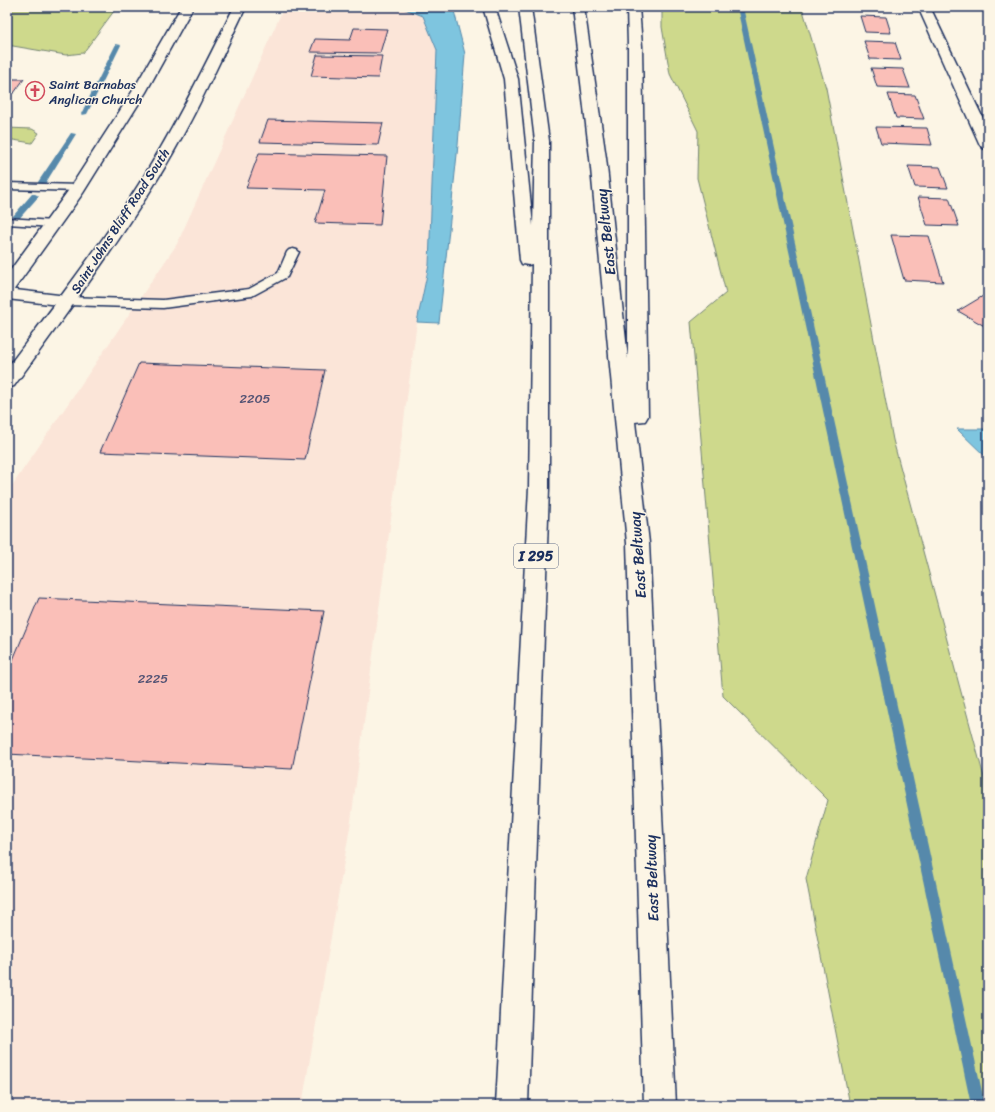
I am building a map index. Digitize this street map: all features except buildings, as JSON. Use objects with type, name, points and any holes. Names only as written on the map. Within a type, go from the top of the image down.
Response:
[{"type":"main road","points":[[7,287],[79,188],[138,92],[187,7]]},
{"type":"main road","name":"Saint Johns Bluff Road South","points":[[7,382],[67,301],[147,184],[179,130],[240,7]]},
{"type":"main road","points":[[489,7],[511,79],[540,379]]},
{"type":"main road","name":"I 295","points":[[512,1105],[539,488],[542,142],[525,7]]},
{"type":"main road","name":"East Beltway","points":[[578,7],[598,158],[638,544],[660,1105]]},
{"type":"main road","points":[[633,7],[636,54],[638,544]]},
{"type":"main road","points":[[924,7],[988,145]]},
{"type":"main road","points":[[7,294],[67,301]]},
{"type":"lane","points":[[7,186],[79,188]]},
{"type":"lane","points":[[7,221],[52,224]]},
{"type":"lane","points":[[67,301],[163,304],[252,292],[283,275],[292,252]]},
{"type":"shaded area","points":[[284,7],[400,7],[423,16],[437,50],[429,265],[417,322],[351,821],[302,1105],[7,1105],[7,493],[177,244]]},
{"type":"green space","points":[[7,7],[117,7],[83,53],[66,55],[7,45]]},
{"type":"green space","points":[[662,7],[802,7],[826,88],[893,440],[988,792],[988,1105],[850,1105],[806,879],[828,800],[723,696],[691,322],[726,293],[697,178],[698,131],[670,74],[662,27]]},
{"type":"green space","points":[[7,128],[32,129],[39,133],[32,143],[7,139]]},
{"type":"water","points":[[400,7],[453,7],[465,54],[458,145],[439,323],[417,322],[429,265],[437,50],[423,16]]},
{"type":"water","points":[[957,429],[988,429],[988,459]]},
{"type":"waterway","points":[[740,7],[978,1105]]},
{"type":"waterway","points":[[84,114],[118,45]]},
{"type":"waterway","points":[[42,182],[73,134]]},
{"type":"waterway","points":[[7,227],[35,196]]},
{"type":"place","name":"Saint Barnabas Anglican Church","points":[[35,91]]}]
